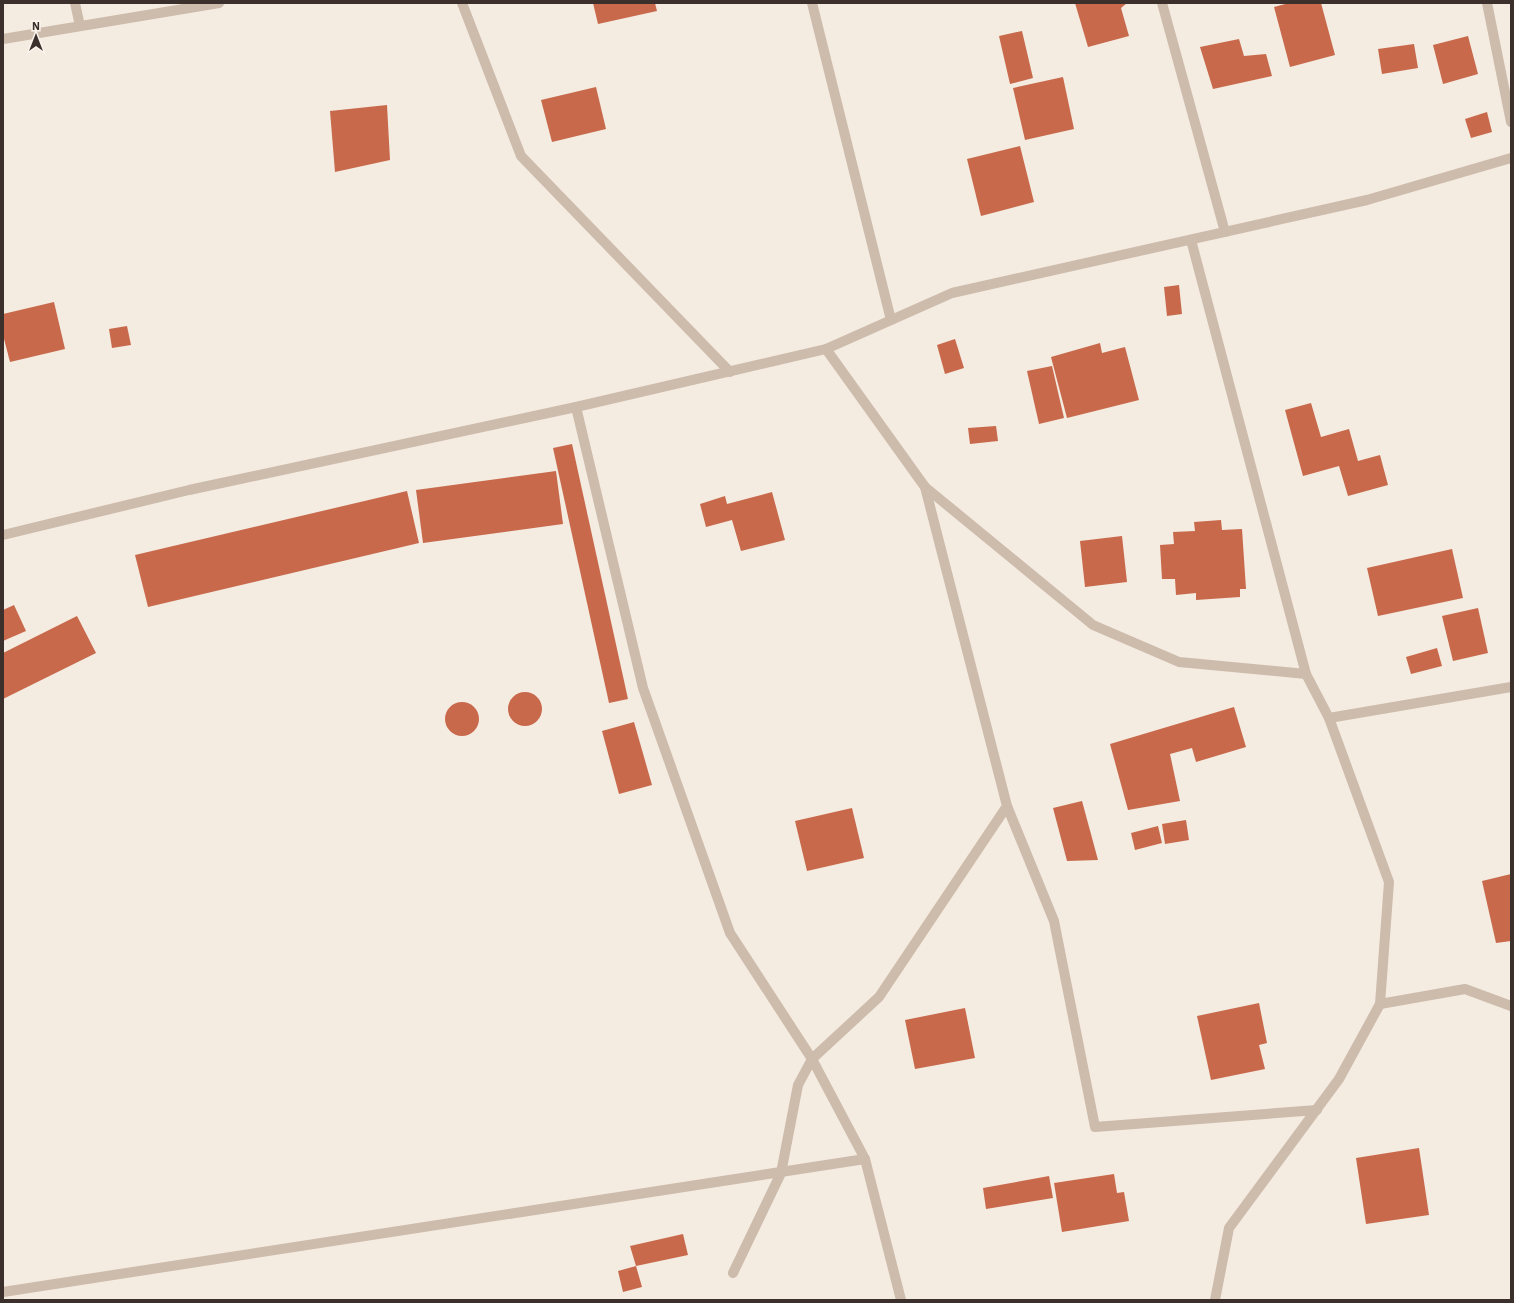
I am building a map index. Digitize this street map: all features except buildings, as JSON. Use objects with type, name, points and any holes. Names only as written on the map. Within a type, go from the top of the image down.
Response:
[{"type":"street","points":[[75,3],[80,26]]},
{"type":"street","points":[[3,38],[220,3]]},
{"type":"street","points":[[462,3],[521,156],[730,372]]},
{"type":"street","points":[[812,3],[891,320]]},
{"type":"street","points":[[1162,3],[1225,232]]},
{"type":"street","points":[[1487,3],[1511,122]]},
{"type":"street","points":[[3,535],[189,490],[576,407],[826,349],[952,293],[1367,200],[1511,158]]},
{"type":"street","points":[[1191,240],[1306,674],[1330,718],[1389,882],[1380,1004],[1339,1079],[1229,1228],[1215,1300]]},
{"type":"street","points":[[826,349],[925,487],[1093,625],[1179,662],[1306,674]]},
{"type":"street","points":[[576,407],[643,688],[730,933],[812,1059],[865,1159],[901,1300]]},
{"type":"street","points":[[925,487],[1007,806],[1054,921],[1095,1127],[1317,1110]]},
{"type":"street","points":[[1330,718],[1511,687]]},
{"type":"street","points":[[733,1273],[781,1173],[798,1085],[812,1059],[879,997],[1007,806]]},
{"type":"street","points":[[1380,1004],[1465,989],[1511,1006]]},
{"type":"street","points":[[3,1292],[865,1159]]}]
